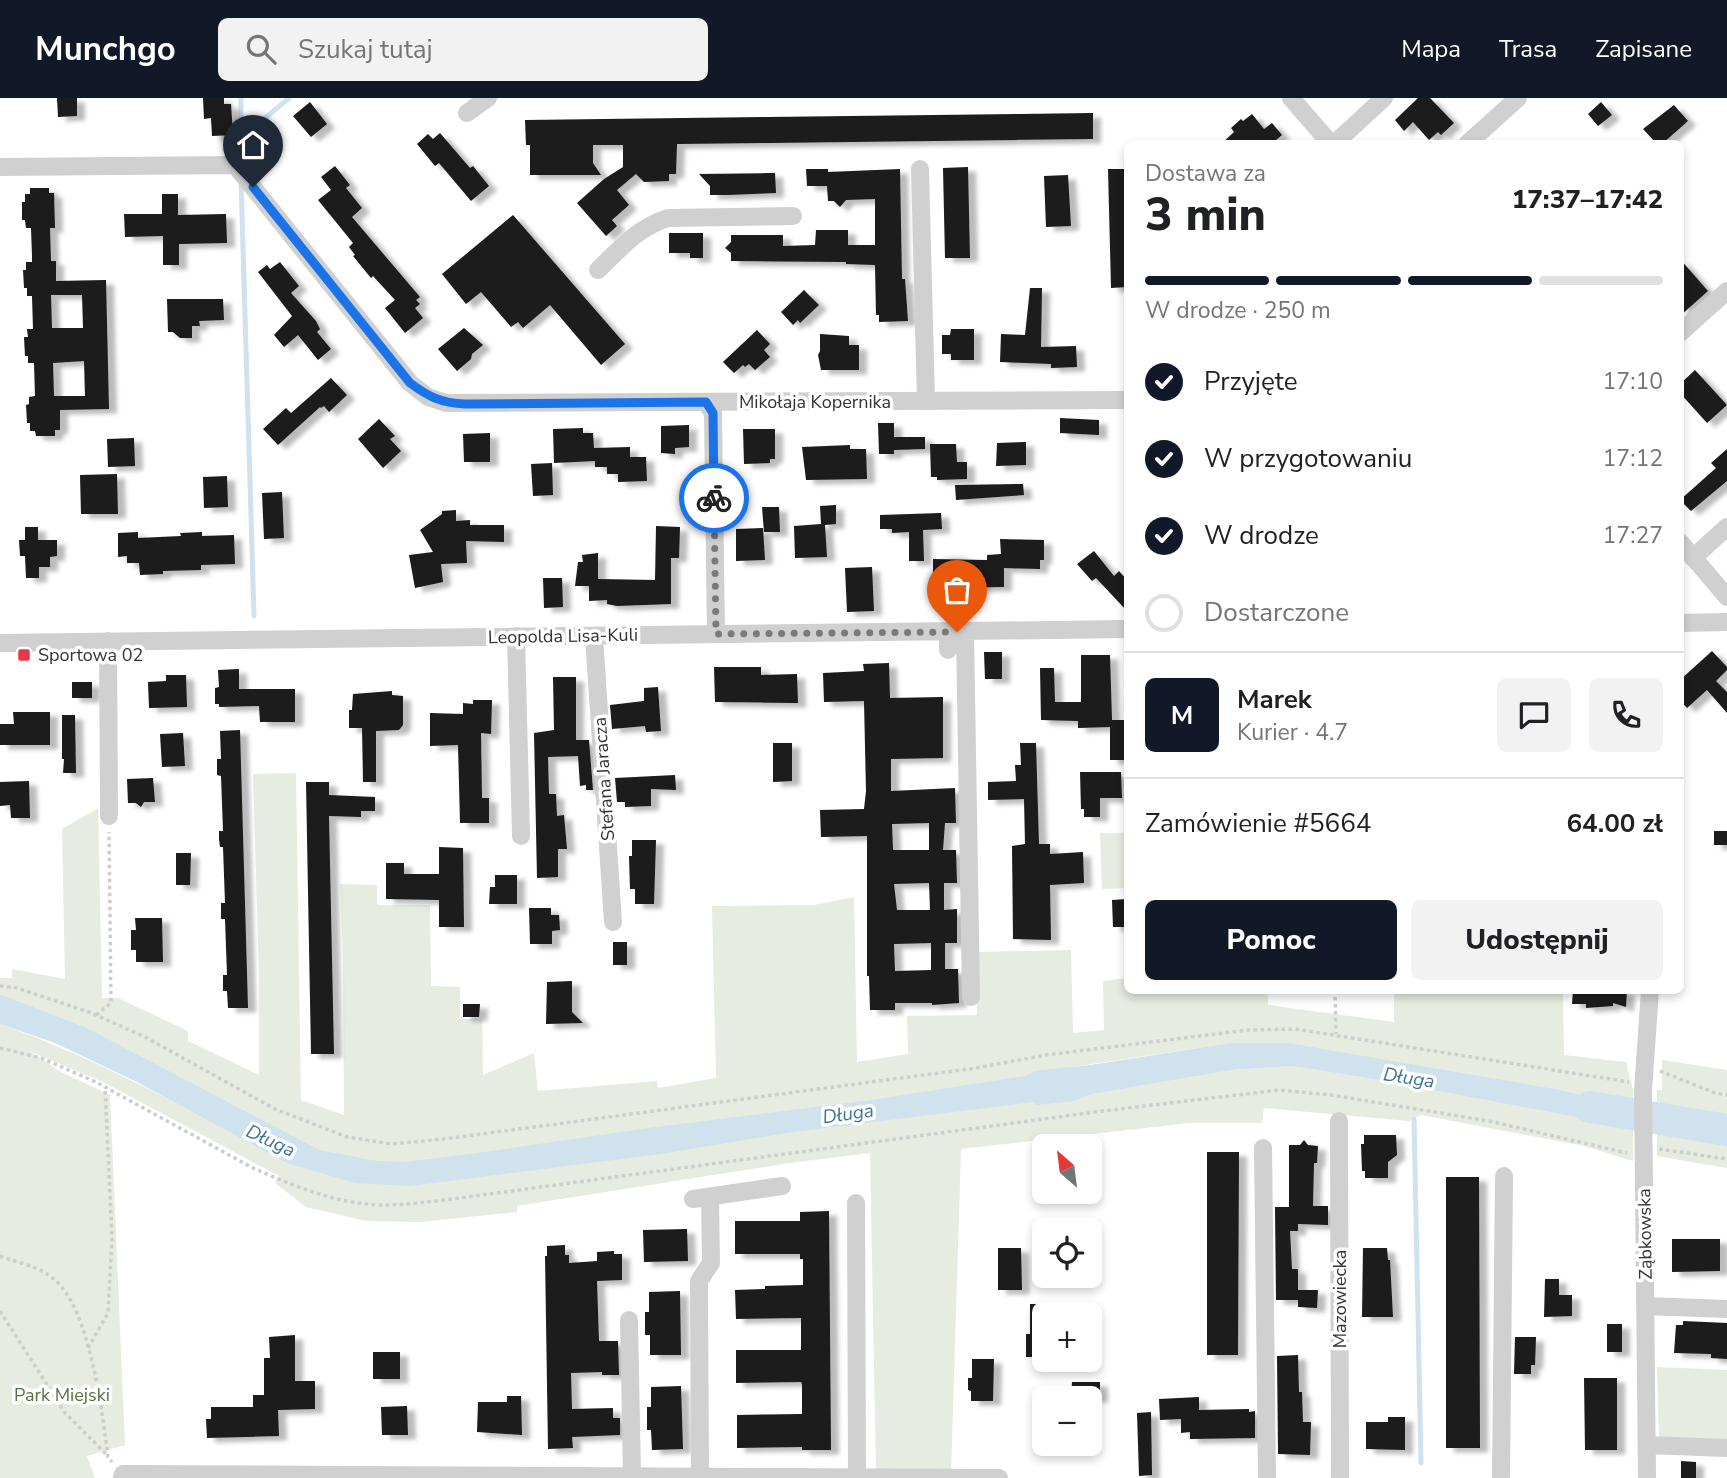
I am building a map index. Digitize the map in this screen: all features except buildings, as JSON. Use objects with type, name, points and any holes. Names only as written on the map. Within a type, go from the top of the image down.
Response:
[{"type":"street","points":[[467,113],[488,98]]},
{"type":"street","points":[[1291,98],[1328,140]]},
{"type":"street","points":[[1337,140],[1384,98]]},
{"type":"street","points":[[1471,140],[1518,98]]},
{"type":"street","name":"Mikołaja Kopernika","points":[[0,167],[235,165],[410,383],[428,397],[446,403],[1124,400]]},
{"type":"street","points":[[920,169],[926,401]]},
{"type":"street","points":[[598,270],[638,232],[649,224],[668,218],[793,216]]},
{"type":"street","points":[[1684,330],[1727,292]]},
{"type":"street","points":[[706,402],[713,413],[716,634]]},
{"type":"street","points":[[1693,558],[1727,527]]},
{"type":"street","points":[[1684,547],[1727,597]]},
{"type":"street","points":[[1684,623],[1727,622]]},
{"type":"street","name":"Leopolda Lisa-Kuli","points":[[0,643],[1124,629]]},
{"type":"street","points":[[948,650],[956,632]]},
{"type":"street","points":[[956,632],[971,997]]},
{"type":"street","points":[[516,636],[521,836]]},
{"type":"street","name":"Stefana Jaracza","points":[[594,636],[613,922]]},
{"type":"street","points":[[108,641],[109,816]]},
{"type":"street","name":"Ząbkowska","points":[[1647,1478],[1644,1148],[1639,1087],[1645,1067],[1650,994]]},
{"type":"street","name":"Mazowiecka","points":[[1339,1121],[1340,1478]]},
{"type":"street","points":[[1263,1148],[1267,1478]]},
{"type":"street","points":[[1501,1478],[1504,1176]]},
{"type":"street","points":[[700,1476],[699,1281],[711,1263],[701,1198],[782,1186]]},
{"type":"street","points":[[856,1203],[857,1477]]},
{"type":"street","points":[[1646,1306],[1727,1309]]},
{"type":"street","points":[[629,1320],[632,1476]]},
{"type":"street","points":[[1647,1444],[1727,1448]]},
{"type":"street","points":[[122,1476],[999,1478]]},
{"type":"path","points":[[96,1015],[111,1003],[109,816]]},
{"type":"path","points":[[0,986],[17,988],[96,1015],[145,1037],[275,1109],[347,1137],[392,1144],[1248,1030],[1295,1029],[1336,1034],[1639,1087]]},
{"type":"path","points":[[1335,994],[1336,1034]]},
{"type":"path","points":[[0,1048],[41,1058],[105,1087],[276,1178],[329,1196],[379,1205],[441,1200],[1116,1109],[1279,1090],[1331,1095],[1644,1148],[1727,1159]]},
{"type":"path","points":[[1645,1067],[1727,1095]]},
{"type":"path","points":[[88,1348],[108,1313],[112,1239],[105,1087]]},
{"type":"path","points":[[0,1256],[39,1269],[65,1289],[88,1348],[103,1412],[108,1457]]},
{"type":"path","points":[[0,1311],[65,1413],[108,1457],[122,1476]]},
{"type":"green space","name":"Park Miejski","points":[[296,773],[301,1100],[344,1115],[340,884],[377,885],[377,905],[430,905],[431,986],[460,987],[460,1019],[482,1019],[483,1075],[534,1053],[538,1091],[657,1081],[658,1088],[716,1078],[712,906],[814,905],[854,897],[857,1062],[908,1054],[907,1016],[977,1015],[976,952],[1071,950],[1073,1033],[1104,1030],[1103,981],[1124,978],[1124,994],[1268,994],[1268,1005],[1394,1022],[1394,994],[1563,994],[1564,1055],[1626,1062],[1633,1090],[1633,1105],[1290,1043],[1232,1043],[1072,1067],[1074,1101],[1093,1094],[1232,1070],[1292,1066],[1633,1128],[1633,1161],[1584,1146],[1421,1115],[1409,1121],[1264,1108],[1262,1123],[1189,1123],[1093,1134],[1032,1134],[1032,1141],[961,1149],[951,1474],[876,1474],[870,1153],[517,1206],[517,1212],[420,1222],[366,1221],[306,1207],[275,1183],[279,1176],[103,1082],[29,1051],[61,1072],[110,1095],[125,1445],[87,1456],[95,1478],[0,1478],[0,1024],[110,1070],[287,1162],[300,1142],[85,1027],[0,994],[0,978],[12,978],[12,969],[65,979],[62,829],[98,808],[102,998],[118,998],[188,1031],[188,1041],[259,1075],[253,774]]},
{"type":"green space","points":[[1100,833],[1124,833],[1124,888],[1102,889]]},
{"type":"green space","points":[[1662,1060],[1727,1070],[1727,1168],[1657,1156],[1657,1090],[1662,1090]]},
{"type":"green space","points":[[1657,1367],[1727,1370],[1727,1440],[1659,1437]]},
{"type":"water","points":[[0,994],[85,1027],[319,1150],[377,1161],[404,1162],[471,1154],[872,1100],[1025,1076],[1035,1071],[1231,1043],[1290,1043],[1633,1105],[1633,1128],[1292,1066],[1232,1070],[1093,1094],[1074,1101],[1036,1105],[1033,1102],[793,1132],[661,1154],[410,1186],[355,1183],[287,1163],[137,1082],[55,1043],[0,1024]]},
{"type":"water","points":[[1657,1103],[1727,1117],[1727,1141],[1657,1131]]},
{"type":"waterway","points":[[241,98],[241,153]]},
{"type":"waterway","points":[[241,138],[289,98]]},
{"type":"waterway","points":[[241,180],[254,616]]},
{"type":"waterway","name":"Długa","points":[[1590,1107],[1727,1130]]},
{"type":"waterway","points":[[1414,1119],[1421,1463]]},
{"type":"way so far","points":[[714,498],[716,634],[957,632]]},
{"type":"place","name":"Sportowa 02","points":[[24,655]]},
{"type":"route","points":[[253,187],[410,383],[428,397],[446,403],[465,404],[706,402],[713,413],[714,498]]}]
